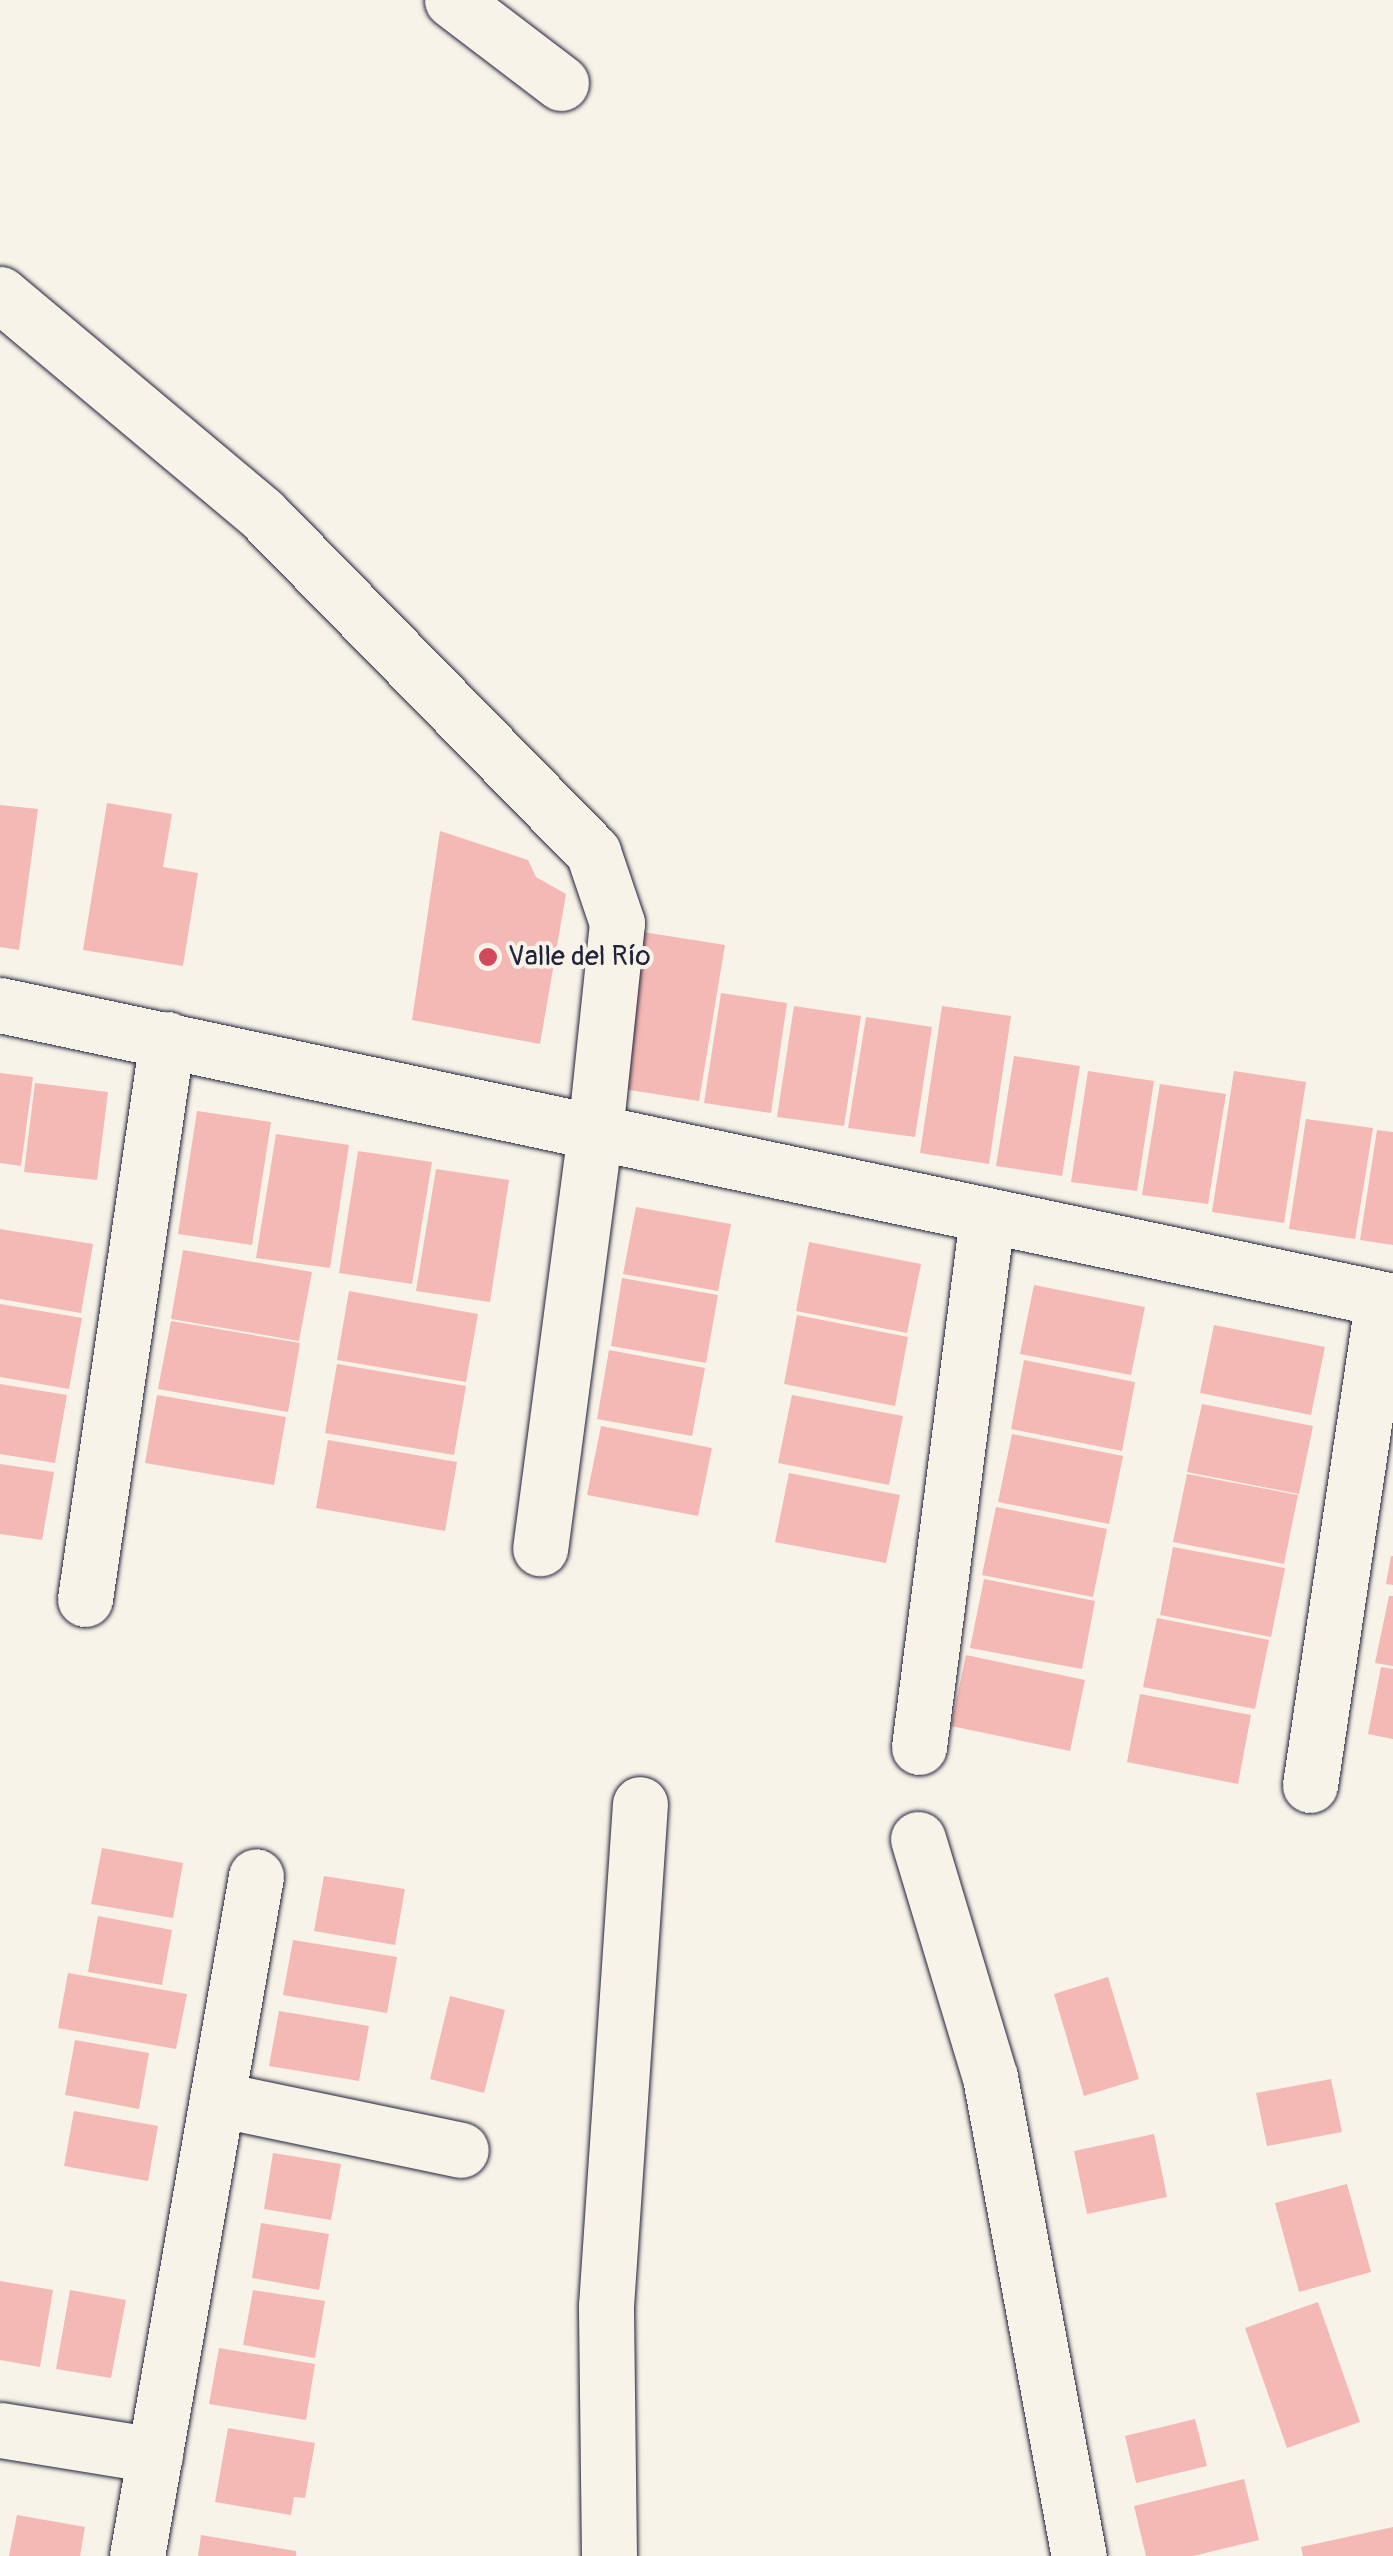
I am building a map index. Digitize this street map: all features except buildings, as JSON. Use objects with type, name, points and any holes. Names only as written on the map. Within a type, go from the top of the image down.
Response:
[{"type":"street","points":[[452,0],[562,83]]},
{"type":"street","points":[[0,294],[262,514],[593,852],[618,923],[596,1132],[540,1548]]},
{"type":"street","points":[[0,1005],[987,1218],[1388,1300],[1310,1784]]},
{"type":"street","points":[[84,1599],[167,1039]]},
{"type":"street","points":[[919,1746],[987,1218]]},
{"type":"street","points":[[609,2556],[606,2306],[640,1804]]},
{"type":"street","points":[[918,1839],[990,2077],[1079,2556]]},
{"type":"street","points":[[137,2556],[256,1876]]},
{"type":"street","points":[[217,2099],[461,2150]]},
{"type":"street","points":[[0,2430],[155,2455]]},
{"type":"place","name":"Valle del Río","points":[[488,957]]}]
